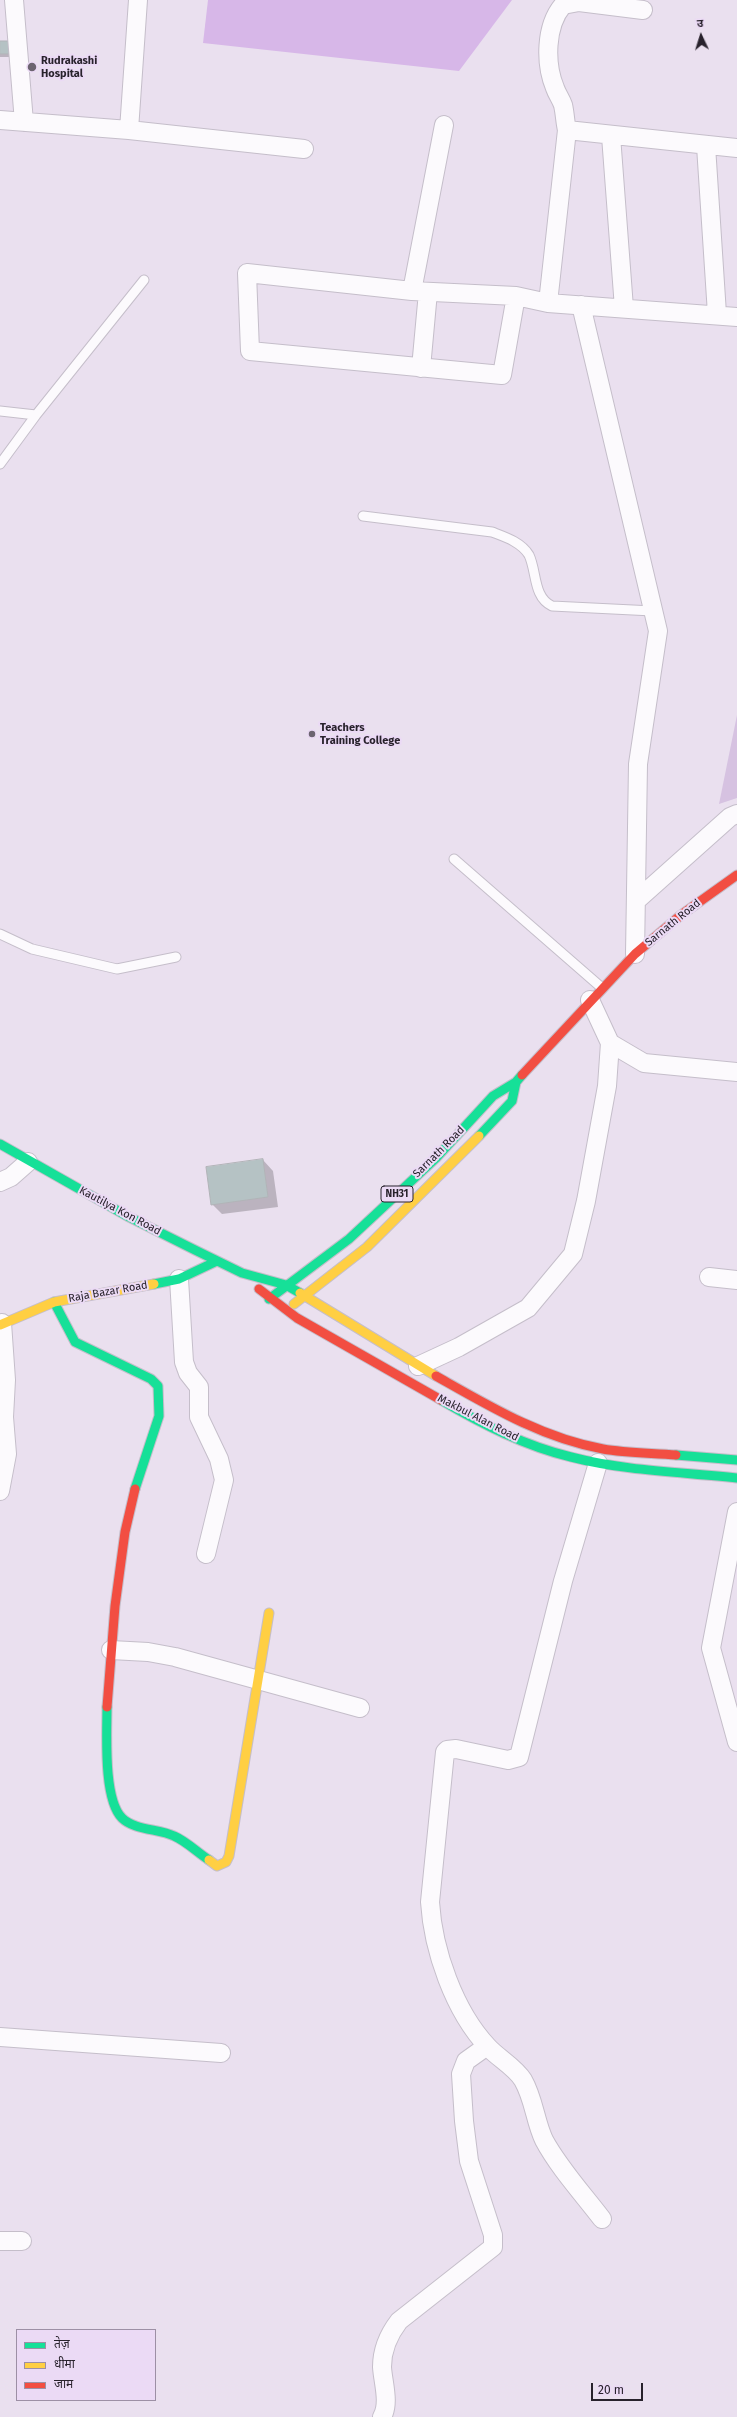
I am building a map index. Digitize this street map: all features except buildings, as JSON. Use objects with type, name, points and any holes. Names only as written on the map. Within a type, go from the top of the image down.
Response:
[{"type":"main road","name":"Sarnath Road","points":[[269,1299],[349,1239],[436,1158],[493,1096],[516,1082],[596,994],[635,954],[681,915],[737,875]]},
{"type":"main road","name":"Sarnath Road","points":[[286,1311],[367,1247],[486,1130],[512,1101],[516,1082]]},
{"type":"main road","name":"Kautilya Kon Road","points":[[0,1144],[28,1162],[127,1216],[242,1273],[286,1285],[304,1297]]},
{"type":"main road","name":"Raja Bazar Road","points":[[1,1324],[54,1302],[179,1279],[217,1261]]},
{"type":"main road","name":"Kautilya Kon Road","points":[[242,1273],[269,1299],[286,1311]]},
{"type":"main road","name":"Makbul Alan Road","points":[[304,1297],[418,1366],[509,1416],[558,1437],[603,1449],[737,1460]]},
{"type":"main road","points":[[54,1302],[70,1336],[75,1342],[151,1379],[158,1386],[160,1394],[158,1416],[135,1490],[126,1532],[114,1606],[105,1736],[107,1766],[117,1812],[130,1823],[175,1836],[217,1866],[226,1862],[229,1856],[269,1613]]},
{"type":"main road","name":"Makbul Alan Road","points":[[286,1311],[503,1433],[548,1451],[598,1463],[737,1478]]},
{"type":"street","points":[[14,0],[24,122]]},
{"type":"street","points":[[129,130],[138,0]]},
{"type":"street","points":[[548,302],[567,130],[563,104],[555,89],[550,70],[549,42],[558,12],[563,5],[580,2],[643,10]]},
{"type":"street","points":[[0,120],[129,130],[304,149]]},
{"type":"street","points":[[421,368],[420,292],[444,125]]},
{"type":"street","points":[[567,130],[611,136],[737,148]]},
{"type":"street","points":[[611,136],[624,308]]},
{"type":"street","points":[[706,146],[717,314]]},
{"type":"street","points":[[516,296],[502,375],[250,351],[247,273],[420,292],[516,296],[548,302],[717,314],[737,317]]},
{"type":"street","points":[[581,305],[658,631],[638,764],[635,954]]},
{"type":"street","points":[[637,900],[730,817],[737,814]]},
{"type":"street","points":[[418,1366],[459,1347],[528,1308],[573,1254],[586,1201],[604,1101],[610,1043],[596,994]]},
{"type":"street","points":[[610,1043],[644,1063],[737,1072]]},
{"type":"street","points":[[0,1182],[11,1177],[28,1162]]},
{"type":"street","points":[[709,1276],[737,1280]]},
{"type":"street","points":[[179,1279],[184,1362],[188,1373],[199,1387],[199,1417],[219,1459],[223,1473],[222,1492],[206,1554]]},
{"type":"street","points":[[0,1491],[7,1454],[4,1417],[6,1380],[1,1324]]},
{"type":"street","points":[[598,1463],[563,1581],[519,1757],[508,1760],[451,1749],[444,1752],[430,1902],[431,1925],[438,1954],[454,1993],[466,2015],[487,2046],[521,2077],[530,2096],[545,2142],[602,2219]]},
{"type":"street","points":[[737,1512],[711,1648],[737,1742]]},
{"type":"street","points":[[111,1650],[169,1656],[258,1678],[360,1708]]},
{"type":"street","points":[[0,2037],[221,2053]]},
{"type":"street","points":[[382,2417],[386,2406],[382,2366],[384,2353],[393,2329],[399,2321],[493,2247],[493,2234],[467,2149],[461,2074],[462,2068],[466,2062],[487,2046]]},
{"type":"street","points":[[0,2241],[22,2241]]},
{"type":"lane","points":[[0,464],[36,414],[144,280]]},
{"type":"lane","points":[[0,411],[36,414]]},
{"type":"lane","points":[[363,516],[492,532],[510,539],[528,555],[539,592],[543,599],[552,606],[653,611]]},
{"type":"lane","points":[[454,859],[596,994]]},
{"type":"lane","points":[[0,934],[32,949],[117,969],[176,957]]},
{"type":"shaded area","points":[[208,0],[512,0],[459,71],[203,43]]},
{"type":"shaded area","points":[[737,715],[737,798],[719,804]]},
{"type":"traffic: fast","points":[[269,1299],[349,1239],[436,1158],[493,1096],[516,1082],[522,1075]]},
{"type":"traffic: fast","points":[[479,1136],[512,1101],[516,1082]]},
{"type":"traffic: fast","points":[[0,1144],[127,1216],[195,1250],[242,1273],[286,1285],[300,1293]]},
{"type":"traffic: fast","points":[[154,1284],[179,1279],[217,1261]]},
{"type":"traffic: fast","points":[[54,1302],[75,1342],[151,1379],[158,1386],[159,1416],[135,1489]]},
{"type":"traffic: fast","points":[[441,1400],[504,1433],[537,1447],[571,1457],[591,1462],[633,1468],[737,1478]]},
{"type":"traffic: fast","points":[[676,1455],[737,1460]]},
{"type":"traffic: fast","points":[[107,1707],[107,1765],[112,1796],[116,1809],[122,1818],[127,1822],[174,1836],[209,1860]]},
{"type":"traffic: slow","points":[[294,1304],[367,1247],[479,1136]]},
{"type":"traffic: slow","points":[[0,1325],[54,1302],[154,1284]]},
{"type":"traffic: slow","points":[[300,1293],[436,1376]]},
{"type":"traffic: slow","points":[[209,1860],[217,1866],[226,1862],[229,1856],[269,1613]]},
{"type":"traffic: jam","points":[[522,1075],[635,954],[681,915],[737,875]]},
{"type":"traffic: jam","points":[[259,1289],[297,1318],[441,1400]]},
{"type":"traffic: jam","points":[[436,1376],[516,1420],[580,1444],[603,1449],[676,1455]]},
{"type":"traffic: jam","points":[[107,1707],[115,1606],[125,1532],[135,1489]]},
{"type":"place","name":"Rudrakashi Hospital","points":[[32,67]]},
{"type":"place","name":"Teachers Training College","points":[[312,734]]}]
